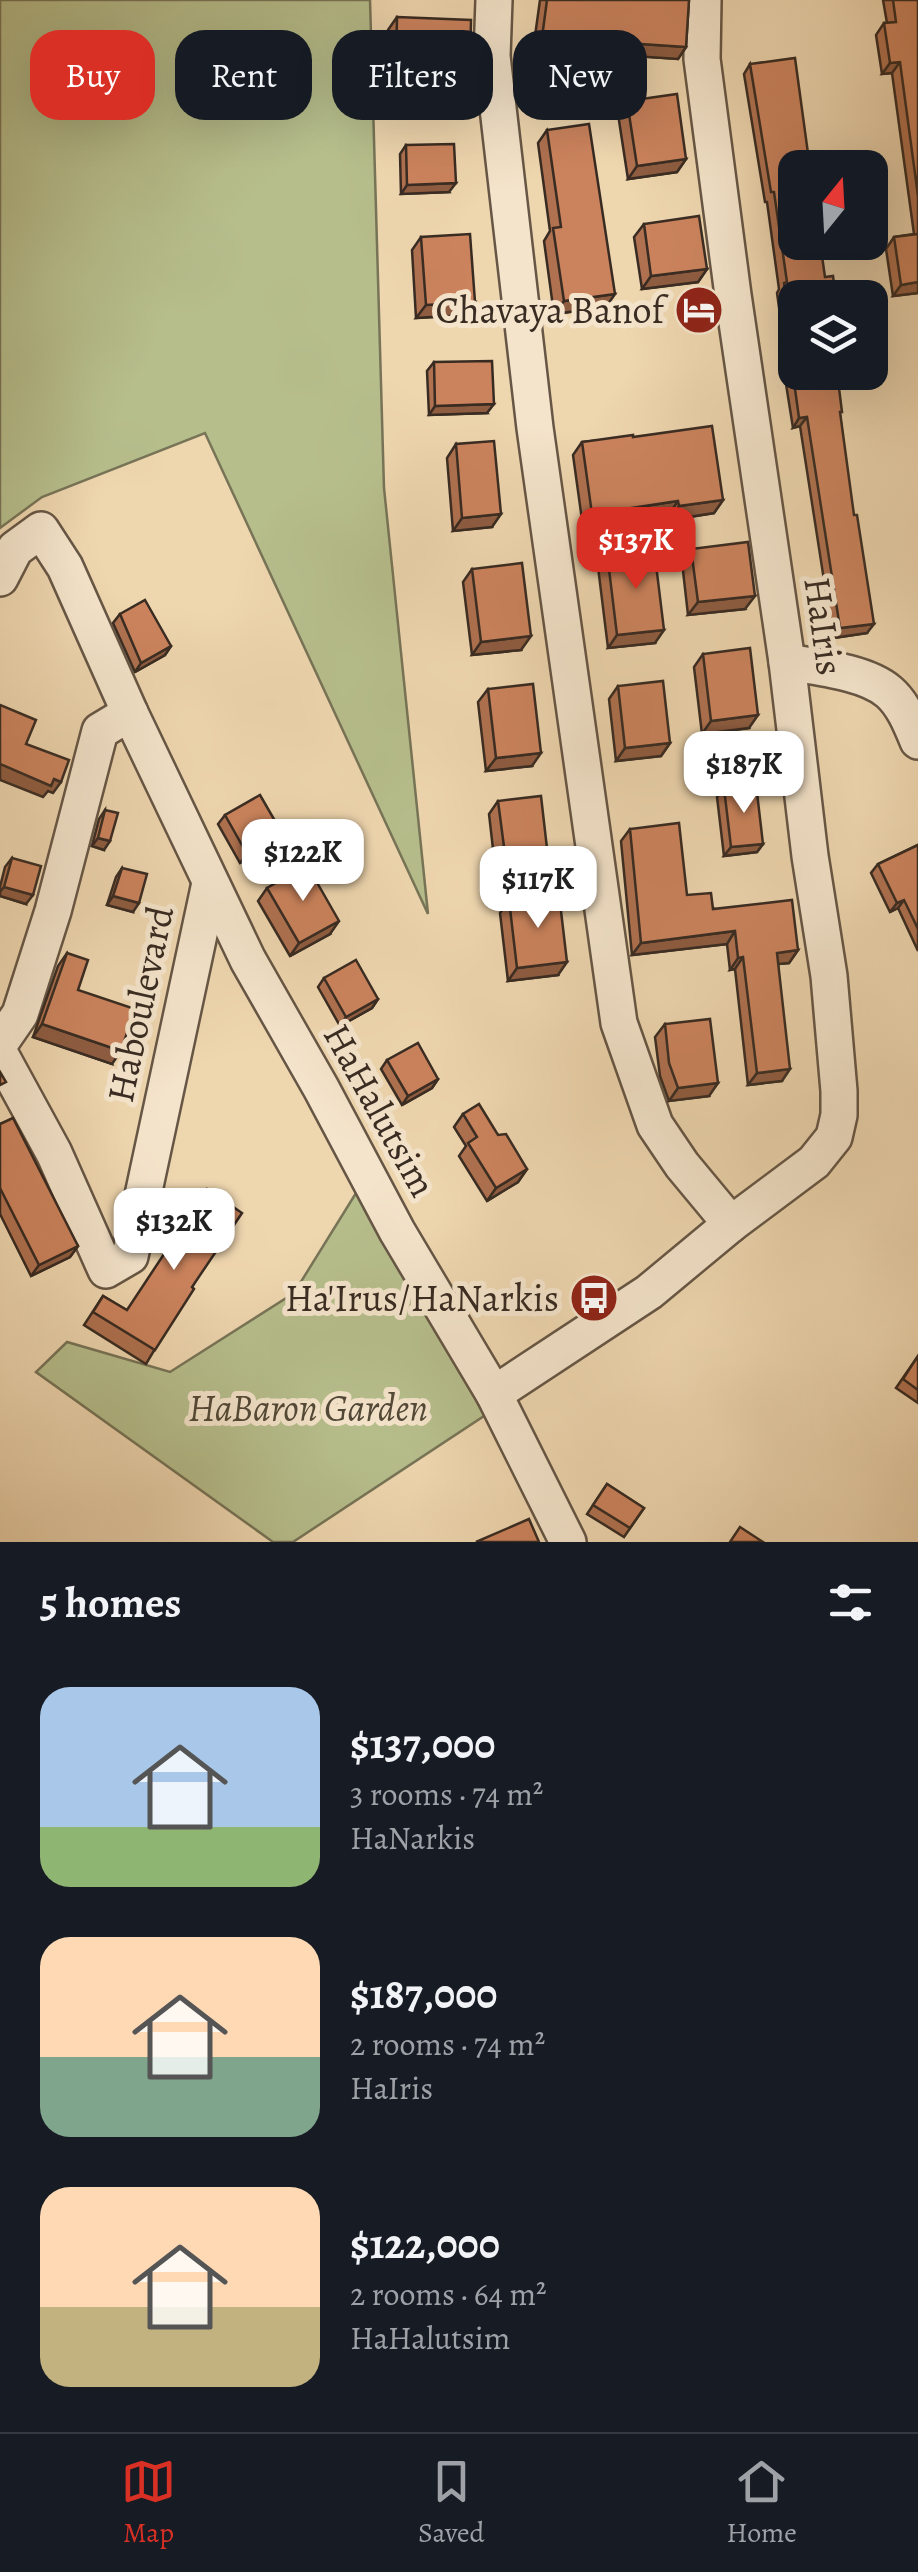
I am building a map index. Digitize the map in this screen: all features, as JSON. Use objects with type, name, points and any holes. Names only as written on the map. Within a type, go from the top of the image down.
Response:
[{"type":"street","points":[[494,0],[492,56],[536,428],[619,1023],[655,1126],[732,1224]]},
{"type":"street","name":"HaIris","points":[[494,1394],[648,1292],[814,1162],[834,1137],[839,1114],[830,976],[810,856],[787,662],[702,60],[703,0]]},
{"type":"street","name":"HaHalutsim","points":[[0,578],[15,549],[41,530],[66,566],[130,713],[248,960],[397,1231],[494,1394],[568,1542]]},
{"type":"street","points":[[787,662],[852,674],[888,690],[906,714],[918,741]]},
{"type":"street","points":[[0,1044],[20,1014],[53,911],[100,731],[130,713]]},
{"type":"street","name":"Haboulevard","points":[[0,1054],[54,1153],[106,1270],[130,1256],[210,883]]},
{"type":"green space","points":[[0,0],[370,0],[371,30],[332,30],[332,120],[373,120],[384,488],[428,914],[205,433],[42,497],[0,528]]},
{"type":"green space","name":"HaBaron Garden","points":[[361,1185],[490,1412],[293,1542],[273,1542],[36,1372],[67,1342],[170,1372],[294,1293]]},
{"type":"building","points":[[547,0],[689,0],[686,47],[647,44],[647,30],[543,30]]},
{"type":"building","points":[[893,0],[918,0],[918,196],[900,62],[890,63],[884,23],[896,22]]},
{"type":"building","points":[[397,17],[471,20],[471,30],[397,30]]},
{"type":"building","points":[[795,58],[808,150],[778,150],[778,220],[771,192],[750,64]]},
{"type":"building","points":[[677,94],[686,159],[637,166],[630,120],[647,120],[647,98]]},
{"type":"building","points":[[589,124],[615,294],[564,301],[553,228],[561,227],[547,130]]},
{"type":"building","points":[[454,144],[456,183],[407,185],[406,145]]},
{"type":"building","points":[[699,216],[707,269],[651,276],[644,224]]},
{"type":"building","points":[[470,234],[475,302],[426,305],[421,237]]},
{"type":"building","points":[[918,234],[918,282],[901,285],[894,237]]},
{"type":"building","points":[[784,260],[823,260],[825,277],[833,276],[834,280],[787,280]]},
{"type":"building","points":[[492,361],[494,404],[435,406],[434,362]]},
{"type":"building","points":[[795,390],[839,390],[854,515],[874,624],[840,628],[807,417],[799,418]]},
{"type":"building","points":[[712,426],[723,500],[679,506],[678,501],[592,514],[582,442]]},
{"type":"building","points":[[494,441],[501,514],[462,518],[456,444]]},
{"type":"building","points":[[748,542],[755,596],[698,602],[691,549]]},
{"type":"building","points":[[654,548],[664,630],[617,635],[607,553]]},
{"type":"building","points":[[522,563],[531,636],[481,642],[472,569]]},
{"type":"building","points":[[145,600],[171,646],[141,663],[120,614]]},
{"type":"building","points":[[750,648],[758,715],[711,721],[703,654]]},
{"type":"building","points":[[663,681],[670,743],[625,748],[618,686]]},
{"type":"building","points":[[533,684],[541,753],[496,758],[488,689]]},
{"type":"building","points":[[0,705],[36,720],[26,744],[69,760],[61,782],[54,779],[51,786],[0,764]]},
{"type":"building","points":[[756,784],[763,844],[731,847],[724,788]]},
{"type":"building","points":[[260,795],[282,833],[247,854],[225,815]]},
{"type":"building","points":[[541,796],[548,857],[506,862],[498,801]]},
{"type":"building","points":[[105,810],[118,813],[110,841],[98,838]]},
{"type":"building","points":[[679,823],[687,895],[711,893],[713,909],[792,900],[798,950],[777,953],[790,1069],[757,1073],[743,957],[738,958],[735,931],[641,943],[630,829]]},
{"type":"building","points":[[918,845],[918,929],[904,900],[897,903],[878,864]]},
{"type":"building","points":[[12,858],[41,866],[33,895],[4,887]]},
{"type":"building","points":[[307,865],[339,921],[299,943],[267,888]]},
{"type":"building","points":[[122,868],[147,874],[139,903],[113,896]]},
{"type":"building","points":[[559,894],[567,962],[517,968],[509,900]]},
{"type":"building","points":[[67,953],[88,960],[78,990],[135,1009],[121,1051],[42,1024]]},
{"type":"building","points":[[356,960],[378,999],[346,1017],[324,978]]},
{"type":"building","points":[[710,1019],[718,1083],[678,1088],[669,1063],[665,1024]]},
{"type":"building","points":[[418,1043],[438,1079],[408,1096],[387,1060]]},
{"type":"building","points":[[479,1104],[498,1135],[506,1134],[527,1169],[496,1188],[468,1143],[477,1137],[463,1114]]},
{"type":"building","points":[[13,1118],[78,1246],[39,1265],[0,1188],[0,1124]]},
{"type":"building","points":[[207,1189],[242,1213],[155,1350],[93,1312],[103,1296],[127,1310]]},
{"type":"building","points":[[918,1356],[918,1390],[903,1379]]},
{"type":"building","points":[[607,1484],[644,1508],[630,1528],[593,1505]]},
{"type":"building","points":[[529,1519],[539,1542],[476,1542]]},
{"type":"building","points":[[740,1527],[763,1542],[730,1542]]},
{"type":"place","name":"Chavaya Banof","points":[[699,310]]},
{"type":"place","name":"Ha'Irus/HaNarkis","points":[[594,1298]]}]
